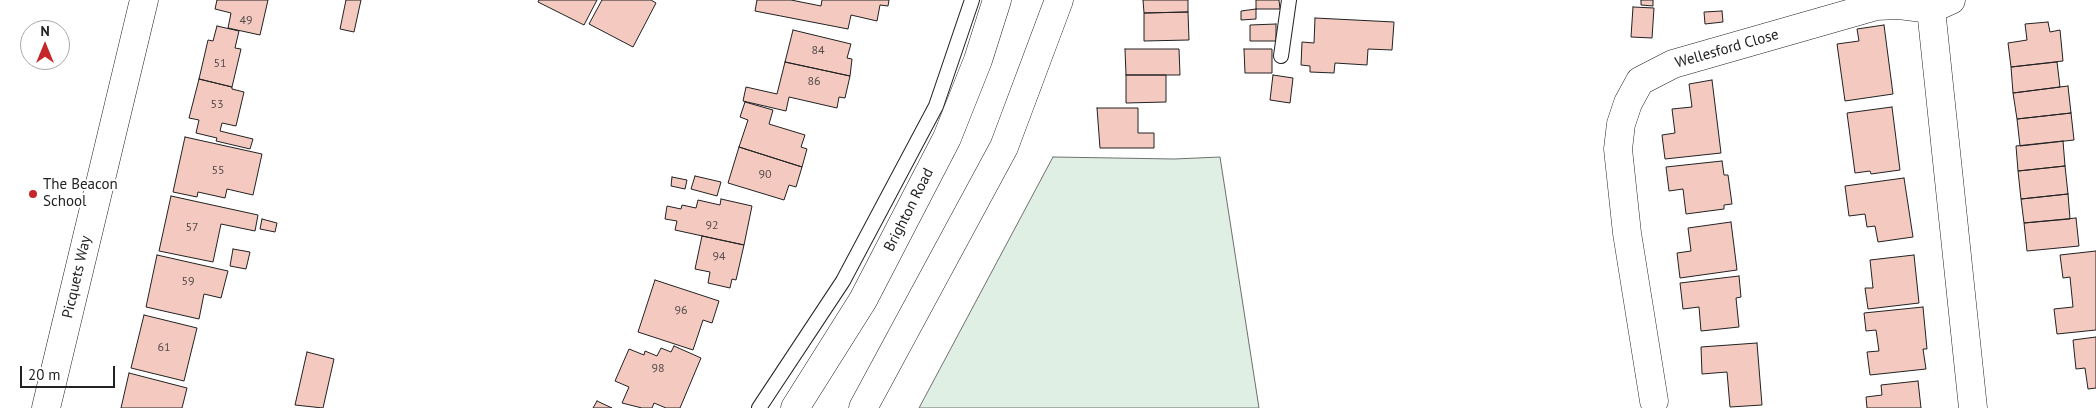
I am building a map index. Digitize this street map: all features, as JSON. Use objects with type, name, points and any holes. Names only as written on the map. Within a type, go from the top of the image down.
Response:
[{"type":"main road","name":"Picquets Way","points":[[46,408],[144,0]]},
{"type":"main road","name":"Brighton Road","points":[[795,408],[863,300],[947,138],[978,60],[997,0]]},
{"type":"main road","points":[[863,408],[1004,147],[1060,0]]},
{"type":"main road","name":"Wellesford Close","points":[[1654,401],[1628,233],[1618,149],[1620,124],[1628,102],[1640,81],[1673,64],[1876,6],[1941,5],[1973,408]]},
{"type":"lane","points":[[759,408],[843,281],[936,106],[972,0]]},
{"type":"lane","points":[[1281,56],[1289,0]]},
{"type":"green space","points":[[1053,157],[1174,159],[1220,157],[1259,408],[919,408]]},
{"type":"building","points":[[217,0],[268,0],[260,35],[228,28],[231,13],[215,9]]},
{"type":"building","points":[[346,0],[361,0],[354,32],[340,29]]},
{"type":"building","points":[[539,0],[597,0],[584,25],[538,2]]},
{"type":"building","points":[[602,0],[651,0],[656,3],[633,47],[589,24]]},
{"type":"building","points":[[757,0],[791,0],[821,6],[822,0],[889,0],[888,6],[880,5],[877,21],[851,15],[848,29],[755,11]]},
{"type":"building","points":[[1143,0],[1188,0],[1188,12],[1144,13]]},
{"type":"building","points":[[1256,0],[1279,0],[1280,9],[1256,9]]},
{"type":"building","points":[[1641,0],[1653,0],[1653,6],[1641,5]]},
{"type":"building","points":[[1633,7],[1654,8],[1652,38],[1631,37]]},
{"type":"building","points":[[1256,9],[1256,19],[1241,20],[1241,11]]},
{"type":"building","points":[[1722,11],[1723,22],[1705,24],[1704,12]]},
{"type":"building","points":[[1188,12],[1189,40],[1144,41],[1144,13]]},
{"type":"building","points":[[1315,18],[1394,22],[1392,50],[1368,49],[1367,65],[1335,63],[1334,73],[1310,72],[1310,66],[1301,65],[1302,42],[1314,43]]},
{"type":"building","points":[[2048,22],[2050,32],[2060,30],[2063,61],[2011,67],[2008,43],[2027,40],[2025,24]]},
{"type":"building","points":[[1276,24],[1276,41],[1250,41],[1250,25]]},
{"type":"building","points":[[1884,25],[1893,94],[1845,101],[1837,44],[1859,41],[1857,29]]},
{"type":"building","points":[[217,26],[239,31],[235,48],[241,49],[232,87],[199,79],[208,40],[213,41]]},
{"type":"building","points":[[793,30],[851,44],[847,58],[852,59],[850,76],[785,62]]},
{"type":"building","points":[[1125,49],[1179,49],[1180,75],[1126,75]]},
{"type":"building","points":[[1244,49],[1272,49],[1272,73],[1245,73]]},
{"type":"building","points":[[785,62],[850,76],[845,98],[839,97],[837,108],[789,97],[786,111],[743,101],[746,87],[777,94]]},
{"type":"building","points":[[2057,62],[2060,87],[2013,93],[2011,67]]},
{"type":"building","points":[[1126,75],[1166,75],[1166,102],[1126,103]]},
{"type":"building","points":[[1273,75],[1293,78],[1290,103],[1270,100]]},
{"type":"building","points":[[199,79],[244,92],[236,126],[222,123],[220,131],[253,139],[250,149],[216,141],[217,138],[196,133],[199,120],[189,118]]},
{"type":"building","points":[[1712,80],[1721,153],[1665,159],[1662,135],[1675,133],[1672,109],[1692,107],[1689,84]]},
{"type":"building","points":[[2068,86],[2071,113],[2017,119],[2013,93]]},
{"type":"building","points":[[745,102],[773,110],[769,124],[805,135],[801,147],[807,149],[802,167],[739,147],[748,120],[740,117]]},
{"type":"building","points":[[1892,107],[1900,170],[1871,174],[1870,171],[1855,173],[1847,113]]},
{"type":"building","points":[[1097,108],[1138,108],[1138,133],[1154,133],[1154,148],[1100,148]]},
{"type":"building","points":[[2071,113],[2074,140],[2020,146],[2017,119]]},
{"type":"building","points":[[185,137],[262,154],[253,195],[227,189],[225,198],[198,192],[197,197],[173,192]]},
{"type":"building","points":[[2063,141],[2065,166],[2018,171],[2016,146]]},
{"type":"building","points":[[739,147],[802,167],[796,187],[789,185],[784,200],[728,183]]},
{"type":"building","points":[[1722,161],[1724,175],[1728,175],[1732,204],[1724,205],[1724,209],[1686,214],[1683,189],[1669,191],[1666,167]]},
{"type":"building","points":[[2065,166],[2068,194],[2021,199],[2018,171]]},
{"type":"building","points":[[695,176],[721,182],[717,196],[691,189]]},
{"type":"building","points":[[672,177],[687,180],[685,189],[671,186]]},
{"type":"building","points":[[1904,178],[1913,237],[1878,242],[1875,226],[1867,227],[1865,214],[1849,216],[1845,186]]},
{"type":"building","points":[[2068,194],[2070,219],[2024,223],[2021,199]]},
{"type":"building","points":[[171,196],[258,215],[255,231],[221,224],[213,262],[159,251]]},
{"type":"building","points":[[721,199],[752,206],[744,245],[675,230],[677,221],[665,219],[667,206],[681,209],[682,205],[696,208],[698,200],[720,205]]},
{"type":"building","points":[[2076,218],[2079,246],[2027,251],[2024,223]]},
{"type":"building","points":[[262,219],[277,223],[275,232],[260,229]]},
{"type":"building","points":[[1731,222],[1737,270],[1680,278],[1677,253],[1691,251],[1688,228]]},
{"type":"building","points":[[702,236],[744,245],[736,280],[732,279],[730,288],[708,283],[710,272],[695,269]]},
{"type":"building","points":[[233,249],[250,252],[246,269],[230,266]]},
{"type":"building","points":[[2096,251],[2096,330],[2057,334],[2054,309],[2073,307],[2070,277],[2063,278],[2060,255]]},
{"type":"building","points":[[157,255],[228,271],[221,298],[204,294],[199,319],[146,307]]},
{"type":"building","points":[[1914,255],[1919,303],[1868,309],[1865,288],[1873,288],[1870,260]]},
{"type":"building","points":[[1739,276],[1741,297],[1736,298],[1739,327],[1701,331],[1699,307],[1683,309],[1680,283]]},
{"type":"building","points":[[655,280],[719,301],[712,323],[703,320],[693,350],[638,332]]},
{"type":"building","points":[[1923,307],[1927,349],[1923,349],[1926,369],[1870,375],[1867,352],[1879,351],[1876,330],[1866,331],[1864,313]]},
{"type":"building","points":[[144,315],[197,328],[184,381],[131,368]]},
{"type":"building","points":[[2096,337],[2096,388],[2088,389],[2085,368],[2076,369],[2073,340]]},
{"type":"building","points":[[1757,343],[1762,405],[1730,407],[1727,372],[1702,374],[1701,347]]},
{"type":"building","points":[[674,346],[701,358],[680,408],[666,408],[654,403],[652,408],[642,408],[622,403],[629,387],[615,381],[629,349],[644,355],[645,351],[657,356],[661,348],[671,352]]},
{"type":"building","points":[[307,352],[334,359],[323,408],[295,405]]},
{"type":"building","points":[[129,373],[187,388],[182,408],[121,408]]},
{"type":"building","points":[[1918,381],[1921,408],[1867,408],[1866,397],[1882,395],[1881,385]]},
{"type":"building","points":[[597,401],[612,408],[593,408]]},
{"type":"place","name":"The Beacon School","points":[[33,194]]}]
